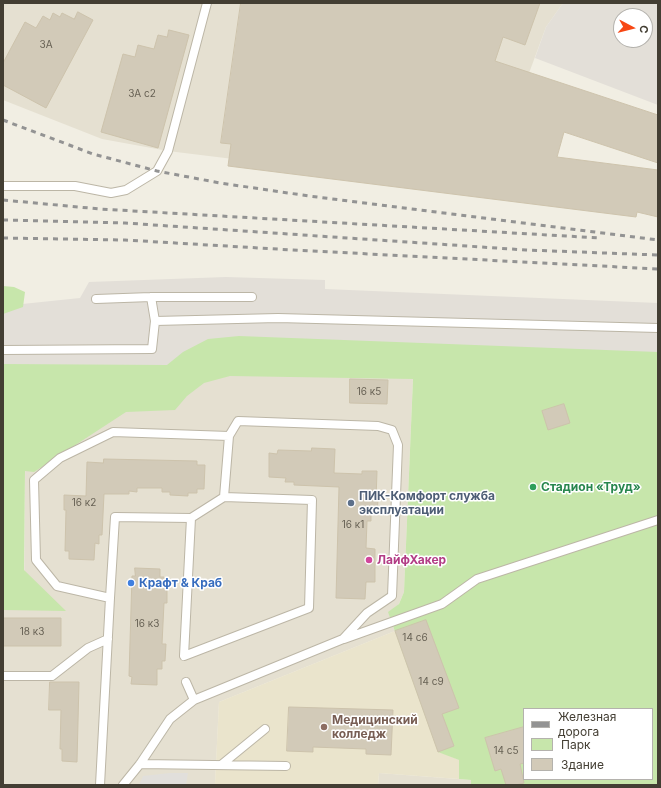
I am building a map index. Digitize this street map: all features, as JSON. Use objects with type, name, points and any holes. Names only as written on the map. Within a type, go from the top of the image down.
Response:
[{"type":"lane","points":[[3,186],[75,186],[111,193],[126,190],[157,171],[168,151],[207,3]]},
{"type":"lane","points":[[96,299],[252,296]]},
{"type":"lane","points":[[3,350],[152,349],[155,321],[152,297]]},
{"type":"lane","points":[[155,321],[278,318],[658,328]]},
{"type":"lane","points":[[224,497],[229,436],[238,421],[378,426],[392,430],[398,445],[392,596],[367,613],[343,639]]},
{"type":"lane","points":[[110,598],[57,586],[36,560],[34,480],[60,458],[113,432],[229,436]]},
{"type":"lane","points":[[100,785],[115,517],[191,518],[224,497],[312,500],[309,608],[184,656],[191,518]]},
{"type":"lane","points":[[123,785],[140,764],[170,719],[194,700],[343,639],[442,604],[477,579],[658,520]]},
{"type":"lane","points":[[3,676],[52,676],[88,648],[108,639]]},
{"type":"lane","points":[[186,682],[194,700]]},
{"type":"lane","points":[[221,765],[265,729]]},
{"type":"lane","points":[[140,764],[286,766]]},
{"type":"shaded area","points":[[3,3],[563,3],[546,27],[486,190],[168,151],[102,139],[3,100]]},
{"type":"shaded area","points":[[563,3],[658,3],[658,105],[535,58],[546,27]]},
{"type":"shaded area","points":[[226,277],[325,280],[325,289],[658,303],[658,381],[3,372],[3,306],[80,298],[89,282]]},
{"type":"shaded area","points":[[26,372],[413,378],[404,592],[391,622],[395,631],[219,702],[215,784],[248,785],[3,785],[3,596],[24,595]]},
{"type":"shaded area","name":"Медицинский колледж","points":[[395,631],[438,751],[459,760],[459,779],[379,773],[378,785],[215,784],[219,702]]},
{"type":"shaded area","points":[[188,773],[186,785],[139,785],[143,776]]},
{"type":"shaded area","points":[[379,773],[471,780],[471,785],[378,785]]},
{"type":"green space","points":[[3,286],[14,287],[25,292],[23,307],[3,314]]},
{"type":"green space","name":"Стадион «Труд»","points":[[239,336],[658,352],[658,785],[471,785],[471,780],[459,779],[459,760],[438,752],[388,612],[399,604],[404,592],[413,379],[230,376],[204,383],[187,396],[175,410],[126,412],[34,472],[25,471],[24,570],[66,611],[3,610],[3,364],[167,365],[183,352],[208,339]]},
{"type":"building","points":[[241,3],[540,3],[525,45],[503,37],[495,61],[658,115],[658,163],[564,132],[557,157],[658,170],[658,217],[637,212],[636,217],[228,166],[231,144],[221,143]]},
{"type":"building","points":[[78,12],[93,20],[46,108],[3,85],[3,63],[25,22],[36,28],[43,16],[50,20],[53,13],[60,17],[62,13],[74,19]]},
{"type":"building","points":[[169,30],[189,35],[158,148],[101,132],[123,54],[135,57],[138,45],[154,49],[158,35],[167,37]]},
{"type":"building","points":[[350,379],[388,380],[387,404],[350,403]]},
{"type":"building","points":[[564,404],[570,423],[548,430],[542,411]]},
{"type":"building","points":[[312,448],[335,449],[334,473],[362,474],[362,471],[377,471],[377,513],[371,513],[371,521],[367,521],[366,548],[375,549],[375,582],[366,582],[365,599],[336,598],[339,487],[294,485],[294,482],[285,482],[286,478],[269,477],[269,453],[277,454],[278,450],[311,451]]},
{"type":"building","points":[[104,459],[197,461],[197,465],[205,465],[204,489],[197,489],[197,493],[188,493],[188,496],[170,495],[170,492],[162,492],[162,488],[137,488],[137,492],[129,491],[129,494],[104,494],[102,535],[99,535],[99,544],[95,543],[94,560],[69,559],[69,551],[65,551],[66,510],[64,510],[64,495],[86,496],[87,462],[103,463]]},
{"type":"building","points":[[135,568],[160,569],[160,577],[164,577],[164,585],[167,585],[167,603],[164,603],[162,644],[166,644],[165,661],[162,661],[162,669],[157,669],[157,685],[131,684],[132,677],[129,676],[132,576],[135,576]]},
{"type":"building","points":[[3,618],[61,618],[61,646],[3,646]]},
{"type":"building","points":[[426,620],[459,708],[442,714],[454,746],[438,752],[395,631]]},
{"type":"building","points":[[50,682],[79,682],[77,762],[62,761],[62,749],[60,749],[61,710],[49,710]]},
{"type":"building","points":[[289,707],[393,710],[391,755],[366,754],[366,749],[313,747],[313,752],[287,751]]},
{"type":"building","points":[[523,727],[523,763],[520,764],[524,783],[506,785],[501,769],[495,771],[485,738]]},
{"type":"railway","points":[[3,120],[93,154],[157,171],[220,183],[309,196],[658,240]]},
{"type":"railway","points":[[3,200],[100,209],[600,238]]},
{"type":"railway","points":[[3,220],[125,223],[526,250],[658,255]]},
{"type":"railway","points":[[3,238],[125,240],[658,269]]},
{"type":"place","name":"Стадион «Труд»","points":[[533,487]]},
{"type":"place","name":"ПИК-Комфорт служба эксплуатации","points":[[351,503]]},
{"type":"place","name":"ЛайфХакер","points":[[369,560]]},
{"type":"place","name":"Крафт & Краб","points":[[131,583]]},
{"type":"place","name":"Медицинский колледж","points":[[324,727]]}]
